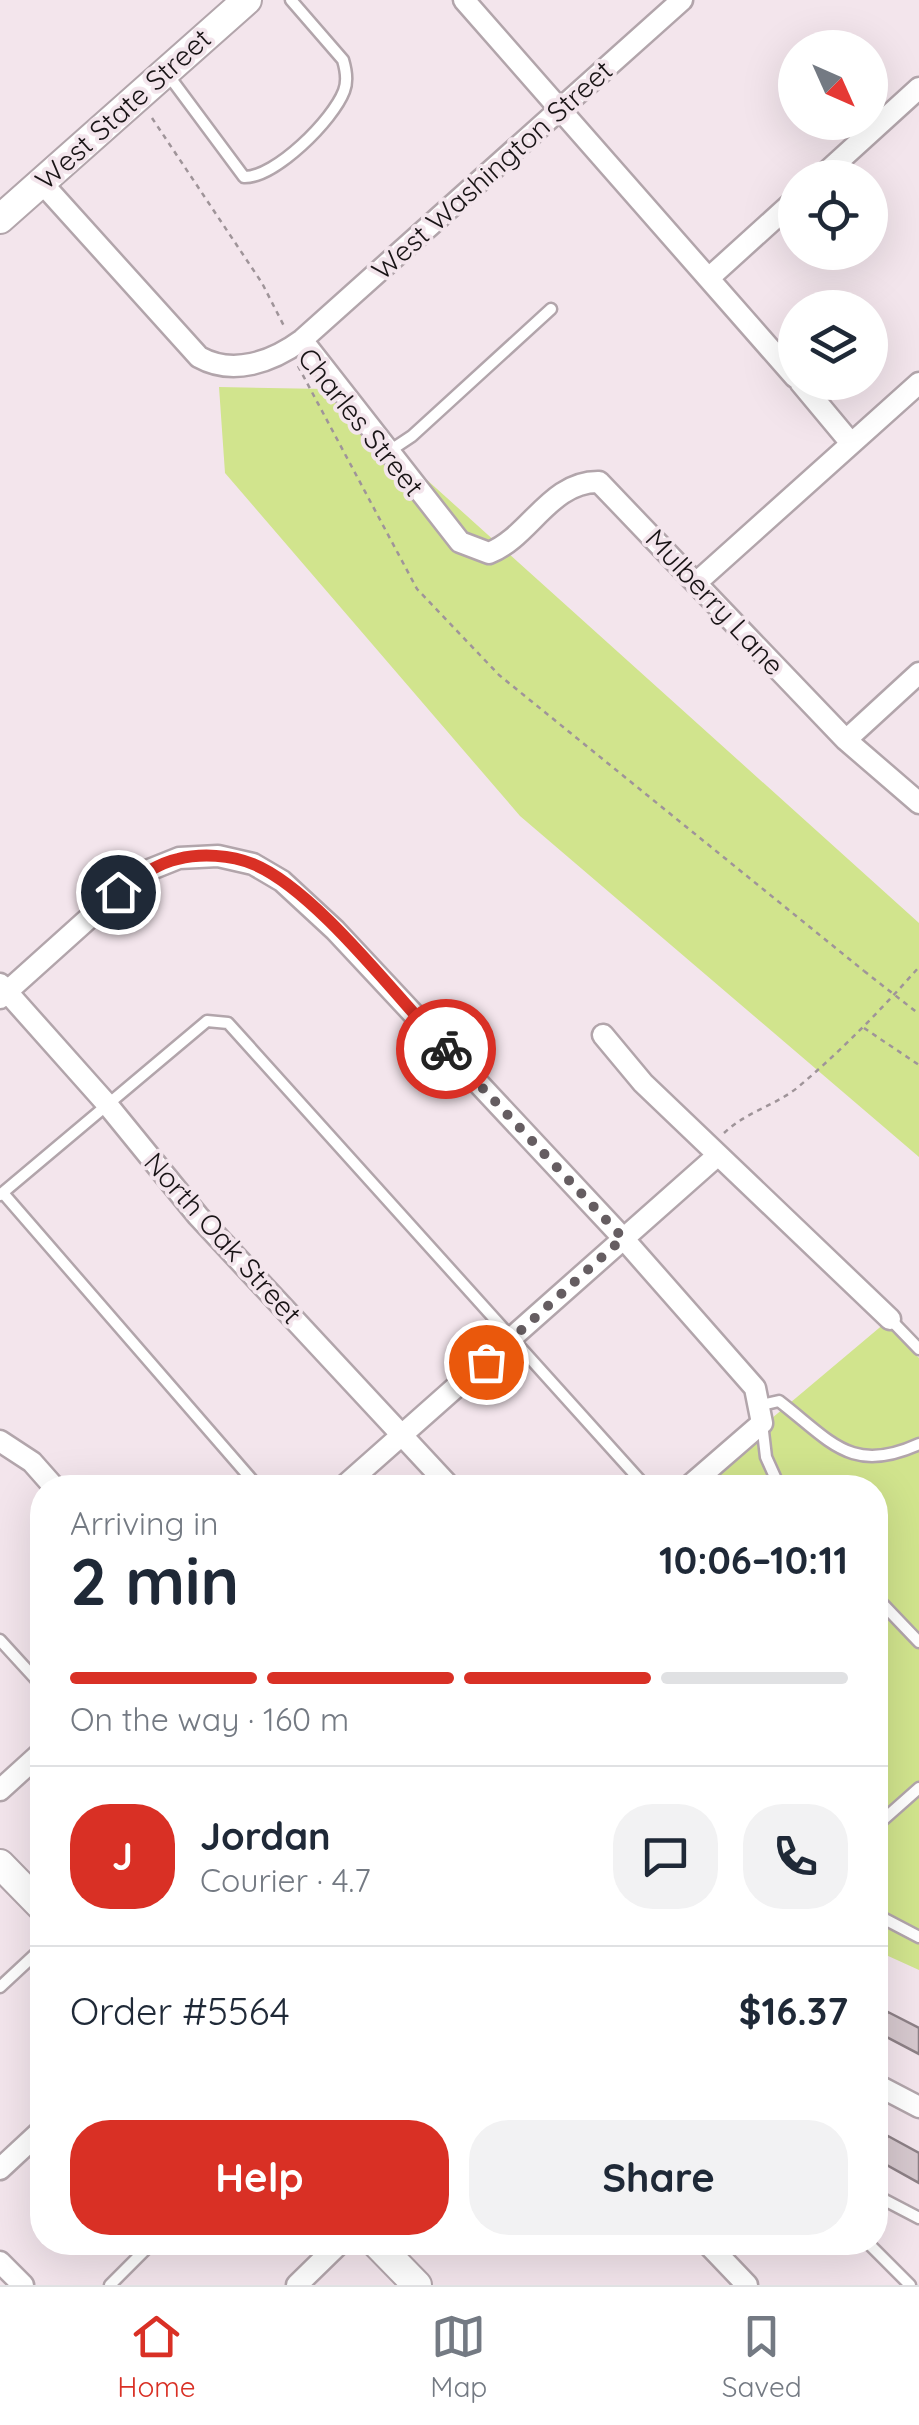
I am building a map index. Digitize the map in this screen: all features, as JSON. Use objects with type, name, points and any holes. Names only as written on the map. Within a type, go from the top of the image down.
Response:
[{"type":"main road","name":"West State Street","points":[[0,219],[246,0]]},
{"type":"main road","points":[[0,1864],[30,1895]]},
{"type":"main road","points":[[388,2255],[417,2285]]},
{"type":"street","points":[[464,0],[778,357]]},
{"type":"street","name":"West Washington Street","points":[[297,344],[682,0]]},
{"type":"street","points":[[840,160],[919,88]]},
{"type":"street","name":"Charles Street","points":[[41,182],[199,357],[212,364],[236,367],[297,344],[460,542],[488,553],[504,547]]},
{"type":"street","points":[[710,277],[778,215]]},
{"type":"street","points":[[696,583],[919,382]]},
{"type":"street","points":[[815,400],[850,442]]},
{"type":"street","name":"Mulberry Lane","points":[[504,547],[570,488],[599,482],[846,740],[919,804]]},
{"type":"street","points":[[846,740],[919,673]]},
{"type":"street","points":[[2,991],[149,870],[179,858],[218,856],[253,864],[282,881],[334,930],[623,1238],[755,1388],[762,1414],[700,1475]]},
{"type":"street","name":"North Oak Street","points":[[2,991],[106,1104],[198,1216],[440,1475]]},
{"type":"street","points":[[603,1035],[643,1083],[890,1318]]},
{"type":"street","points":[[357,1475],[514,1338],[714,1151]]},
{"type":"street","points":[[8,1446],[40,1475]]},
{"type":"street","points":[[0,1790],[30,1763]]},
{"type":"street","points":[[888,2091],[919,2107]]},
{"type":"street","points":[[0,2169],[30,2141]]},
{"type":"street","points":[[297,2285],[328,2255]]},
{"type":"street","points":[[718,2255],[746,2285]]},
{"type":"street","points":[[0,2262],[23,2285]]},
{"type":"lane","points":[[165,72],[244,177],[254,177],[276,164],[325,119],[344,92],[344,60],[291,0]]},
{"type":"lane","points":[[388,452],[412,436],[551,309]]},
{"type":"lane","points":[[248,1475],[1,1194],[207,1021],[228,1023],[635,1475]]},
{"type":"lane","points":[[890,1318],[919,1349]]},
{"type":"lane","points":[[773,1475],[766,1456],[762,1414],[778,1401],[841,1450],[864,1458],[888,1458],[919,1444]]},
{"type":"lane","points":[[888,1610],[919,1642]]},
{"type":"lane","points":[[0,1640],[30,1673]]},
{"type":"lane","points":[[888,1815],[919,1788]]},
{"type":"lane","points":[[888,1921],[919,1937]]},
{"type":"lane","points":[[0,1987],[30,1959]]},
{"type":"lane","points":[[888,2202],[919,2218]]},
{"type":"lane","points":[[110,2285],[141,2255]]},
{"type":"lane","points":[[879,2255],[910,2285]]},
{"type":"path","points":[[137,96],[262,284],[297,344],[295,362],[418,590],[499,674],[919,1014]]},
{"type":"path","points":[[714,1151],[747,1114],[795,1089],[863,1028],[919,967]]},
{"type":"path","points":[[863,1028],[919,1065]]},
{"type":"green space","points":[[219,387],[326,389],[919,923],[919,1157],[520,816],[225,473]]},
{"type":"green space","points":[[885,1323],[919,1358],[919,1970],[888,1956],[888,1475],[704,1475]]},
{"type":"building","points":[[888,2012],[919,2028],[919,2054],[888,2038]]},
{"type":"building","points":[[888,2136],[919,2153],[919,2183],[888,2166]]},
{"type":"way so far","points":[[446,1049],[623,1238],[486,1362]]},
{"type":"route","points":[[118,892],[149,870],[179,858],[218,856],[253,864],[282,881],[310,906],[446,1049]]}]
